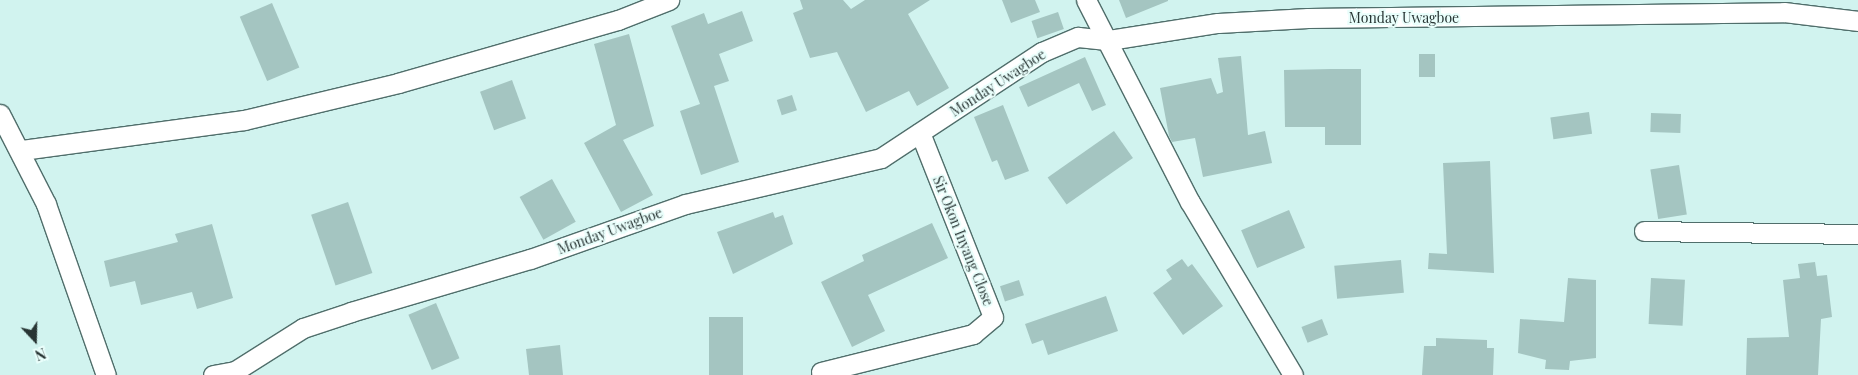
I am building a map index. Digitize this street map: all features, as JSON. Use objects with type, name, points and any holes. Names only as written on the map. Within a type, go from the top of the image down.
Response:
[{"type":"street","points":[[22,150],[244,120],[398,83],[618,20],[669,0]]},
{"type":"street","points":[[1086,0],[1109,40],[1190,202],[1293,375]]},
{"type":"street","name":"Monday Uwagboe","points":[[213,375],[235,371],[303,328],[530,259],[685,204],[881,158],[1042,52],[1078,37],[1109,40],[1218,23],[1308,18],[1784,12],[1858,21]]},
{"type":"street","points":[[0,114],[22,150],[106,375]]},
{"type":"street","name":"Sir Okon Inyang Close","points":[[821,372],[973,334],[993,317],[920,133]]},
{"type":"street","points":[[1644,231],[1858,234]]},
{"type":"building","points":[[800,0],[843,0],[851,9],[865,0],[930,0],[908,14],[949,88],[917,106],[909,91],[866,112],[837,52],[810,58],[793,13],[803,9]]},
{"type":"building","points":[[1002,0],[1035,0],[1040,12],[1011,23]]},
{"type":"building","points":[[1119,0],[1168,0],[1168,1],[1126,18]]},
{"type":"building","points":[[272,3],[299,67],[267,81],[240,17]]},
{"type":"building","points":[[742,11],[753,41],[719,54],[729,81],[714,86],[739,162],[701,175],[680,111],[700,104],[671,26],[704,13],[708,24]]},
{"type":"building","points":[[1058,12],[1064,29],[1037,38],[1032,21]]},
{"type":"building","points":[[629,34],[654,126],[623,140],[653,195],[621,212],[584,143],[616,125],[594,44]]},
{"type":"building","points":[[1419,54],[1435,54],[1435,77],[1419,77]]},
{"type":"building","points":[[1241,56],[1248,135],[1265,131],[1272,163],[1203,177],[1195,138],[1172,142],[1169,136],[1160,88],[1211,78],[1217,94],[1223,92],[1218,58]]},
{"type":"building","points":[[1085,57],[1106,105],[1092,111],[1079,83],[1028,107],[1019,87]]},
{"type":"building","points":[[1361,69],[1361,145],[1325,145],[1325,127],[1285,127],[1284,70]]},
{"type":"building","points":[[512,80],[526,119],[494,130],[480,92]]},
{"type":"building","points":[[792,95],[797,110],[782,115],[777,100]]},
{"type":"building","points":[[1003,105],[1029,171],[1005,180],[997,160],[992,162],[974,117]]},
{"type":"building","points":[[1589,112],[1592,134],[1553,139],[1550,117]]},
{"type":"building","points":[[1651,113],[1681,114],[1680,133],[1650,132]]},
{"type":"building","points":[[1114,131],[1133,158],[1067,204],[1048,177]]},
{"type":"building","points":[[1490,161],[1494,273],[1428,269],[1429,253],[1447,254],[1443,163]]},
{"type":"building","points":[[1679,165],[1687,214],[1658,219],[1650,170]]},
{"type":"building","points":[[552,179],[576,222],[543,240],[520,197]]},
{"type":"building","points":[[348,202],[372,273],[336,286],[311,215]]},
{"type":"building","points":[[1289,210],[1305,248],[1257,268],[1241,230]]},
{"type":"building","points":[[773,212],[775,218],[783,215],[793,244],[733,274],[717,232]]},
{"type":"building","points":[[932,223],[948,258],[868,295],[885,331],[852,347],[821,282],[864,261],[862,255]]},
{"type":"building","points":[[212,224],[233,298],[197,309],[192,292],[141,305],[135,281],[110,287],[104,261],[178,242],[175,234]]},
{"type":"building","points":[[1182,259],[1188,267],[1192,264],[1223,306],[1183,335],[1153,293],[1172,279],[1166,270]]},
{"type":"building","points":[[1401,260],[1404,293],[1337,299],[1334,266]]},
{"type":"building","points":[[1815,262],[1817,276],[1827,275],[1832,317],[1821,319],[1818,375],[1746,375],[1747,338],[1789,337],[1783,280],[1800,278],[1798,264]]},
{"type":"building","points":[[1568,278],[1596,280],[1596,358],[1570,361],[1569,370],[1545,369],[1546,360],[1518,353],[1520,319],[1564,322]]},
{"type":"building","points":[[1651,278],[1685,280],[1683,326],[1649,324]]},
{"type":"building","points":[[1019,280],[1024,295],[1005,301],[1000,286]]},
{"type":"building","points":[[1106,296],[1118,331],[1048,355],[1043,340],[1032,344],[1025,324]]},
{"type":"building","points":[[436,303],[459,358],[432,370],[408,315]]},
{"type":"building","points":[[709,317],[743,317],[743,375],[709,375]]},
{"type":"building","points":[[1322,319],[1328,335],[1308,343],[1301,327]]},
{"type":"building","points":[[1436,338],[1487,340],[1487,348],[1494,348],[1493,375],[1422,375],[1424,346],[1436,346]]},
{"type":"building","points":[[560,345],[563,375],[529,375],[526,349]]}]
